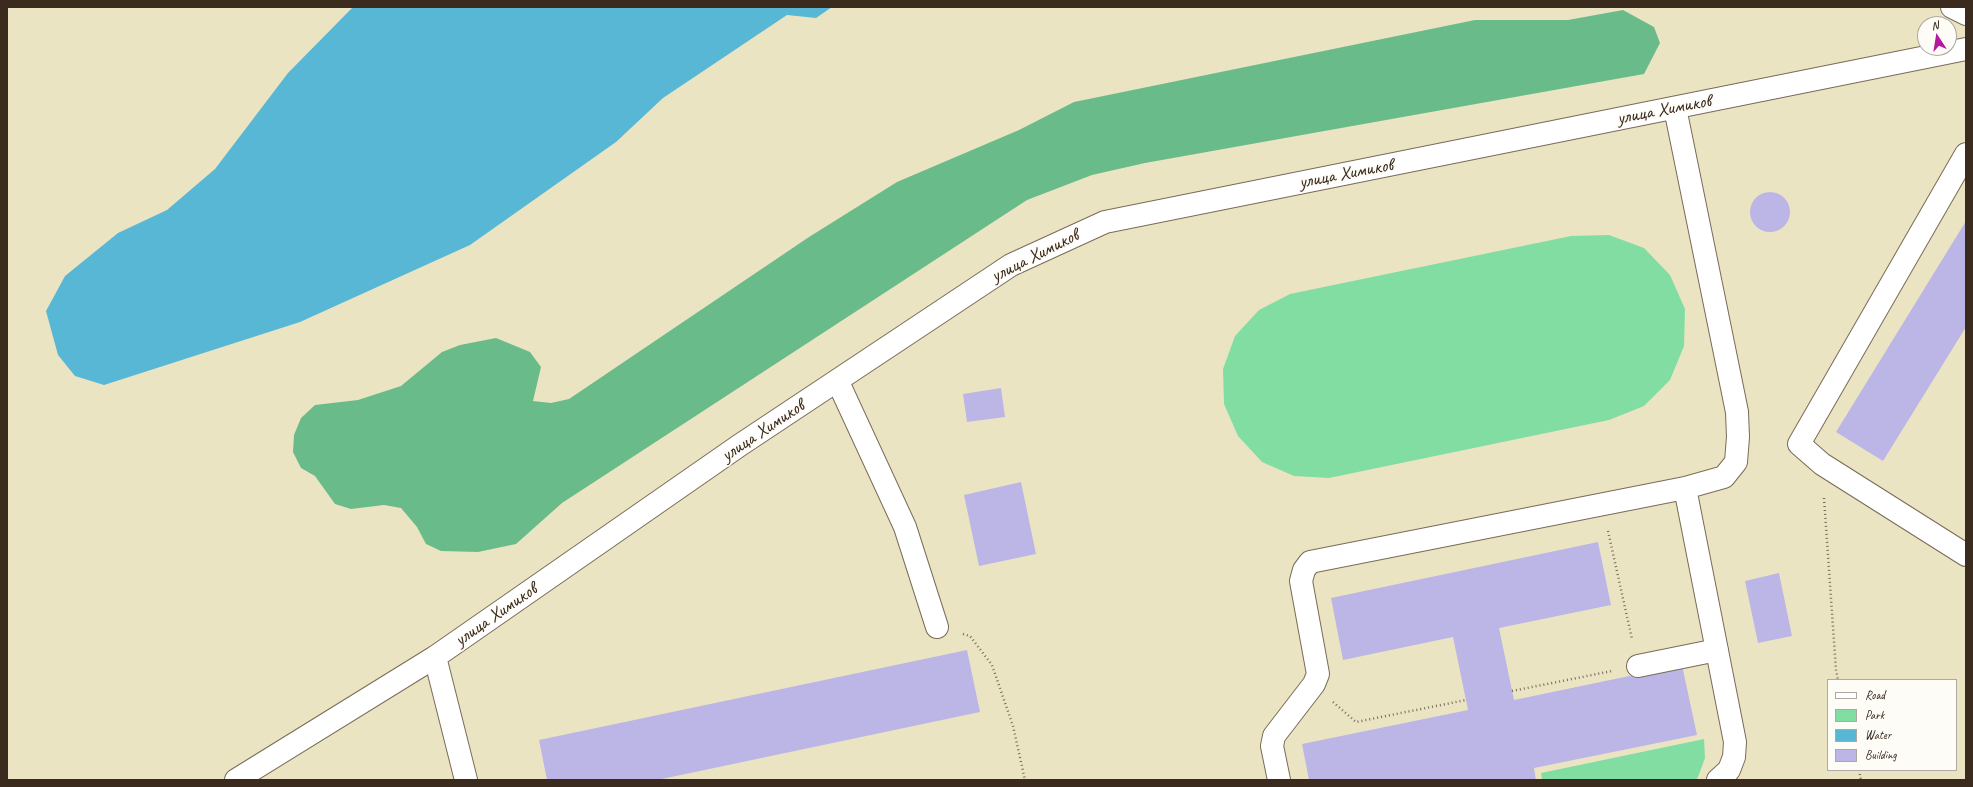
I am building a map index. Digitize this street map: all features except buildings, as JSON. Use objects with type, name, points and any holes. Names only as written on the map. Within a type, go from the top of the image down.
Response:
[{"type":"street","points":[[1952,7],[1966,14]]},
{"type":"street","name":"улица Химиков","points":[[236,780],[435,657],[740,446],[838,382],[1011,265],[1105,222],[1966,49]]},
{"type":"street","points":[[1279,780],[1272,746],[1274,736],[1314,684],[1318,674],[1301,581],[1304,570],[1310,562],[1602,503],[1685,488],[1724,477],[1736,462],[1738,437],[1737,412],[1675,108]]},
{"type":"street","points":[[1965,553],[1822,464],[1799,444],[1966,154]]},
{"type":"street","points":[[838,382],[905,527],[937,628]]},
{"type":"street","points":[[1685,488],[1735,742],[1734,757],[1729,770],[1718,780]]},
{"type":"street","points":[[1638,666],[1717,650]]},
{"type":"street","points":[[435,657],[466,780]]},
{"type":"path","points":[[1822,464],[1838,679]]},
{"type":"path","points":[[1512,691],[1638,666],[1602,503]]},
{"type":"path","points":[[937,628],[970,636],[992,665],[1013,726],[1025,780]]},
{"type":"path","points":[[1333,702],[1356,722],[1466,700]]},
{"type":"green space","points":[[1623,10],[1654,27],[1660,43],[1644,74],[1145,163],[1092,175],[1027,200],[562,503],[516,544],[478,552],[441,551],[426,544],[417,527],[401,508],[384,505],[351,509],[335,504],[315,476],[301,468],[293,452],[294,435],[301,418],[315,405],[358,400],[401,386],[442,352],[460,345],[496,338],[530,352],[541,367],[533,401],[551,403],[569,399],[809,237],[897,182],[1019,130],[1074,102],[1475,20],[1568,20]]},
{"type":"green space","points":[[1609,235],[1644,248],[1670,275],[1685,309],[1684,346],[1670,380],[1644,406],[1609,420],[1329,478],[1294,476],[1262,462],[1238,436],[1224,404],[1223,369],[1235,336],[1259,310],[1290,294],[1571,236]]},
{"type":"green space","points":[[1704,739],[1705,758],[1696,780],[1542,780],[1541,773]]},
{"type":"water","points":[[353,7],[832,7],[816,18],[787,15],[663,98],[616,142],[470,245],[300,322],[104,385],[75,376],[58,355],[46,311],[65,276],[118,233],[167,210],[215,169],[288,73]]}]
